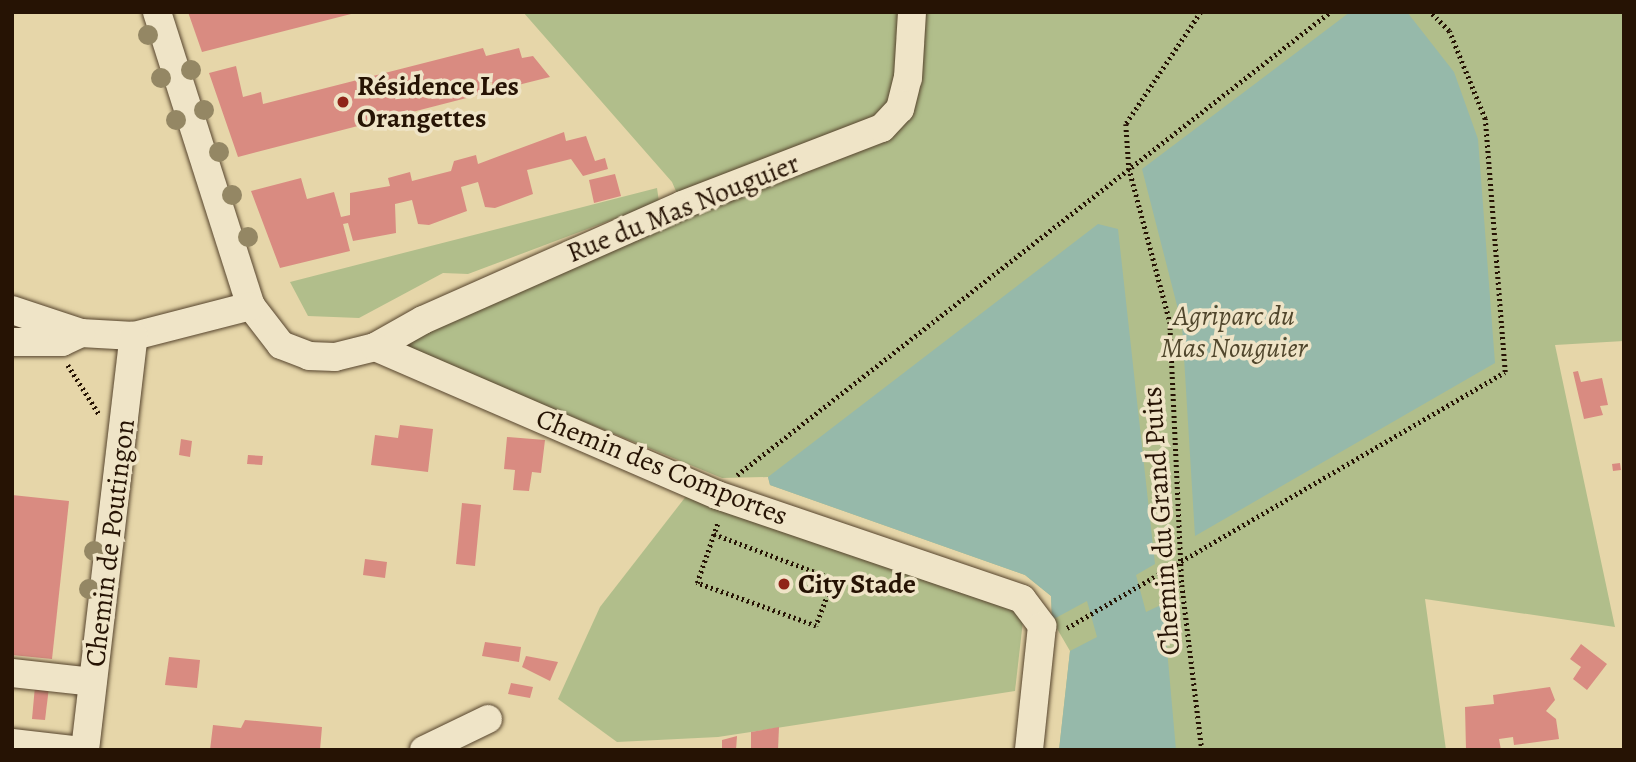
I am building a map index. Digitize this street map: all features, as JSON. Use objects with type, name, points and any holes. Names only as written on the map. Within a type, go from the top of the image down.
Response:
[{"type":"street","points":[[158,12],[251,306],[267,334],[309,356],[376,348]]},
{"type":"street","name":"Rue du Mas Nouguier","points":[[376,348],[423,320],[682,205],[882,128],[900,109],[908,78],[912,12]]},
{"type":"street","points":[[12,310],[80,333],[134,337],[251,306]]},
{"type":"street","points":[[12,342],[62,342],[80,333]]},
{"type":"street","name":"Chemin de Poutingon","points":[[85,750],[134,337]]},
{"type":"street","name":"Chemin des Comportes","points":[[376,348],[717,495],[1022,598],[1042,626],[1029,750]]},
{"type":"street","points":[[12,673],[93,682]]},
{"type":"street","points":[[424,750],[488,719]]},
{"type":"street","points":[[12,743],[73,750]]},
{"type":"path","name":"Chemin du Grand Puits","points":[[1201,12],[1126,124],[1129,168],[1170,322],[1181,565],[1202,750]]},
{"type":"path","points":[[717,495],[1330,12]]},
{"type":"path","points":[[1089,617],[1505,372],[1485,119],[1449,31],[1430,12]]},
{"type":"path","points":[[63,361],[101,423]]},
{"type":"green space","name":"Agriparc du Mas Nouguier","points":[[523,12],[1624,12],[1624,341],[1555,345],[1615,627],[1425,599],[1446,750],[1059,750],[1070,651],[1052,620],[1051,596],[1025,575],[770,485],[768,477],[722,478],[402,347],[426,326],[682,205],[672,182]]},
{"type":"green space","points":[[657,188],[659,202],[468,274],[443,273],[359,318],[308,316],[290,282]]},
{"type":"green space","points":[[687,495],[1024,612],[1015,691],[718,737],[617,742],[558,699],[600,607]]},
{"type":"shaded area","points":[[1350,12],[1407,12],[1454,72],[1478,139],[1495,363],[1195,536],[1182,325],[1142,169]]},
{"type":"shaded area","points":[[1098,224],[1118,229],[1155,564],[1136,575],[1146,612],[1163,604],[1176,750],[1059,750],[1070,651],[1097,637],[1087,601],[1052,620],[1051,596],[1025,575],[770,485],[768,477]]},
{"type":"building","points":[[188,12],[355,12],[355,13],[202,52]]},
{"type":"building","name":"Résidence Les Orangettes","points":[[483,48],[486,56],[519,48],[522,58],[533,56],[550,77],[494,91],[492,82],[484,84],[486,93],[238,157],[209,73],[236,66],[243,97],[261,92],[263,104]]},
{"type":"building","points":[[564,132],[566,141],[586,136],[595,161],[605,158],[608,169],[583,176],[571,159],[527,170],[533,194],[495,208],[485,207],[478,182],[461,187],[467,211],[429,225],[418,224],[412,200],[395,204],[396,233],[353,241],[348,223],[343,224],[350,251],[280,268],[251,191],[301,178],[307,199],[334,192],[341,217],[350,215],[350,193],[390,186],[388,178],[410,172],[412,181],[451,171],[454,161],[476,155],[478,164]]},
{"type":"building","points":[[615,174],[621,196],[594,203],[589,180]]},
{"type":"building","points":[[1578,371],[1581,382],[1602,378],[1608,405],[1600,406],[1603,415],[1584,419],[1573,372]]},
{"type":"building","points":[[400,425],[433,429],[428,472],[371,465],[375,435],[398,438]]},
{"type":"building","points":[[507,437],[545,440],[541,473],[532,472],[529,491],[513,490],[515,470],[504,469]]},
{"type":"building","points":[[181,439],[192,441],[190,457],[179,455]]},
{"type":"building","points":[[248,455],[263,456],[262,465],[247,464]]},
{"type":"building","points":[[1620,463],[1621,470],[1613,471],[1612,464]]},
{"type":"building","points":[[12,495],[69,501],[52,659],[12,655]]},
{"type":"building","points":[[462,503],[481,505],[475,566],[456,564]]},
{"type":"building","points":[[365,559],[387,562],[385,578],[363,575]]},
{"type":"building","points":[[485,642],[521,647],[519,662],[482,656]]},
{"type":"building","points":[[1581,644],[1607,664],[1587,690],[1573,679],[1581,667],[1570,659]]},
{"type":"building","points":[[526,656],[558,662],[550,681],[522,667]]},
{"type":"building","points":[[169,657],[200,660],[197,688],[165,685]]},
{"type":"building","points":[[511,683],[533,687],[530,698],[508,694]]},
{"type":"building","points":[[35,686],[49,687],[45,720],[32,719]]},
{"type":"building","points":[[1550,687],[1555,700],[1546,711],[1556,719],[1559,739],[1514,745],[1513,737],[1499,739],[1501,750],[1466,750],[1465,707],[1494,704],[1493,695]]},
{"type":"building","points":[[245,720],[322,727],[320,750],[210,750],[213,725],[241,728]]},
{"type":"building","points":[[779,727],[778,750],[751,750],[751,732]]},
{"type":"building","points":[[737,736],[736,750],[722,750],[722,740]]},
{"type":"place","name":"Résidence Les Orangettes","points":[[343,102]]},
{"type":"place","name":"City Stade","points":[[784,584]]}]
